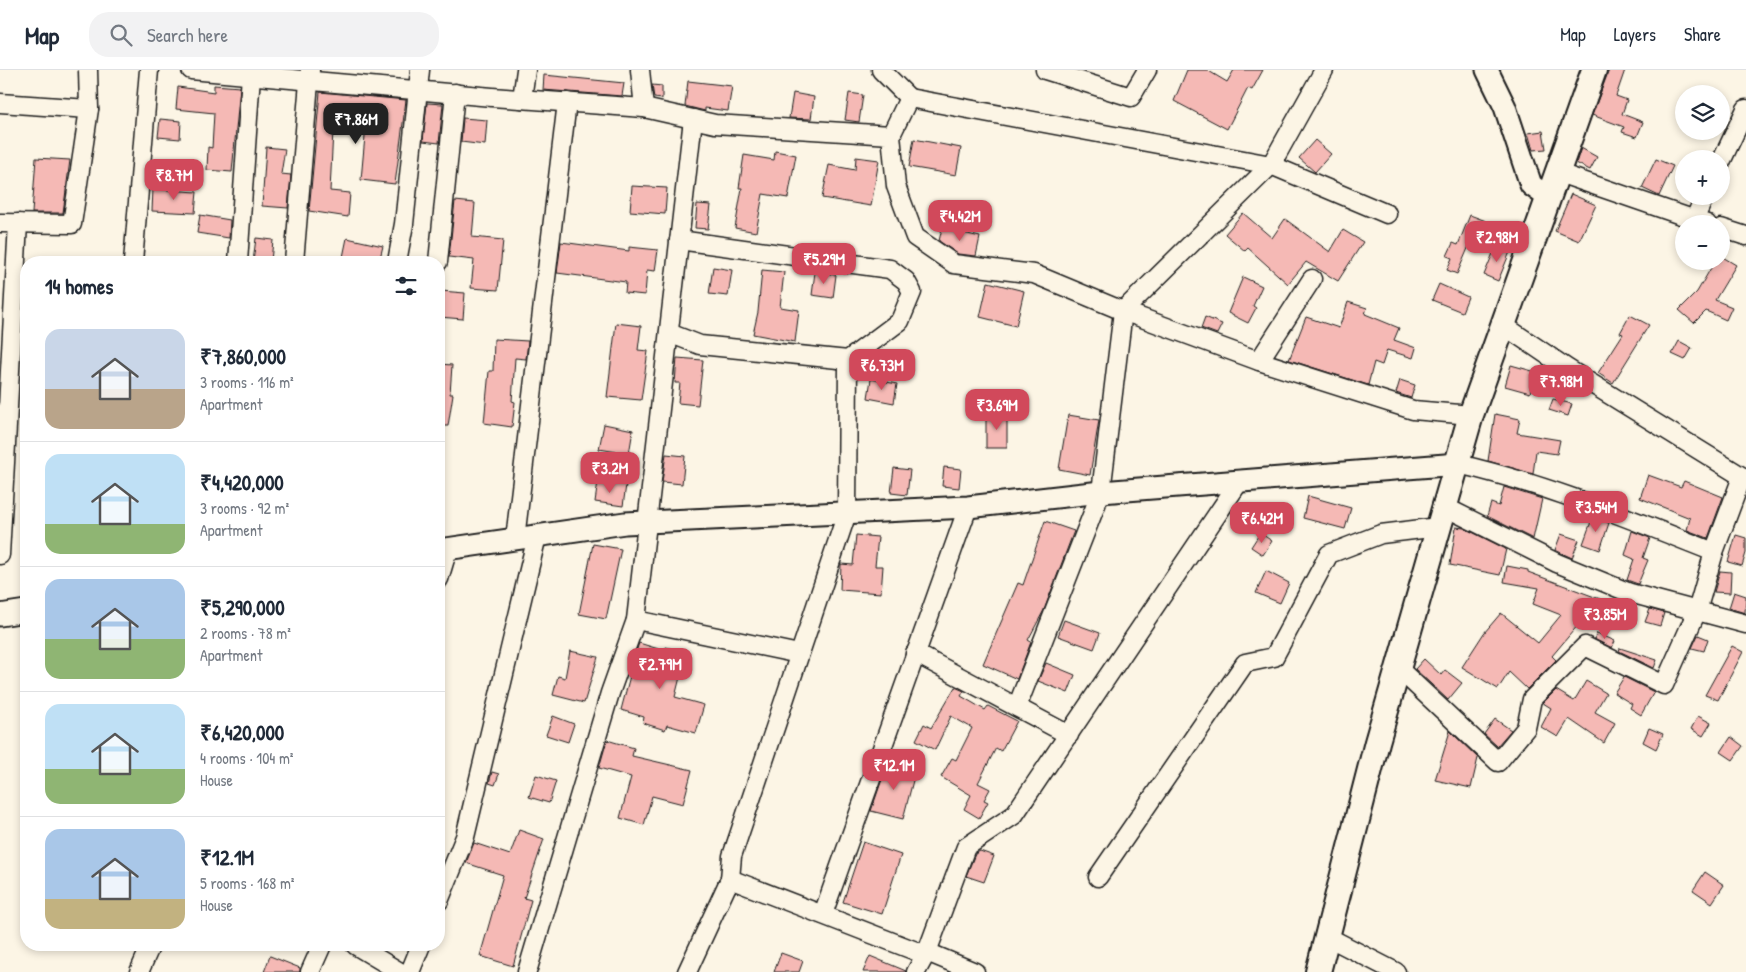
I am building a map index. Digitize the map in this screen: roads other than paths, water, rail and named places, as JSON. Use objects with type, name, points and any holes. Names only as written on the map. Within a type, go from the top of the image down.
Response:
[{"type":"main road","points":[[1318,972],[1398,668],[1471,415],[1559,173],[1594,70]]},
{"type":"street","points":[[0,223],[72,224],[89,109],[88,70]]},
{"type":"street","points":[[134,256],[149,70]]},
{"type":"street","points":[[191,70],[251,75],[310,75],[418,90],[644,108],[715,124],[891,135]]},
{"type":"street","points":[[397,256],[404,224],[420,70]]},
{"type":"street","points":[[522,99],[526,70]]},
{"type":"street","points":[[640,70],[644,108]]},
{"type":"street","points":[[881,70],[909,98],[1271,165],[1386,214]]},
{"type":"street","points":[[1045,70],[1131,97],[1147,70]]},
{"type":"street","points":[[1017,707],[1101,492],[1122,311],[1271,165],[1324,70]]},
{"type":"street","points":[[1487,70],[1505,107],[1531,185],[1549,198]]},
{"type":"street","points":[[238,256],[251,75]]},
{"type":"street","points":[[295,256],[310,75]]},
{"type":"street","points":[[439,256],[455,93]]},
{"type":"street","points":[[909,98],[891,135],[896,186],[915,237],[954,264],[1034,274],[1122,311],[1258,362],[1414,410],[1471,415]]},
{"type":"street","points":[[515,539],[567,102]]},
{"type":"street","points":[[0,103],[89,109]]},
{"type":"street","points":[[1727,150],[1746,109]]},
{"type":"street","points":[[527,972],[610,693],[636,620],[693,119]]},
{"type":"street","points":[[1559,173],[1680,215]]},
{"type":"street","points":[[0,555],[18,223]]},
{"type":"street","points":[[1730,231],[1746,236]]},
{"type":"street","points":[[669,333],[700,345],[848,360],[900,321],[912,292],[906,281],[890,269],[679,240]]},
{"type":"street","points":[[1258,362],[1312,279]]},
{"type":"street","points":[[1398,668],[1498,762],[1526,728],[1532,699],[1585,646],[1664,685],[1697,611],[1714,552],[1744,478],[1568,369],[1503,325]]},
{"type":"street","points":[[687,972],[730,879],[732,856],[847,513],[848,360]]},
{"type":"street","points":[[445,549],[625,523],[968,507],[1101,492],[1458,464],[1512,476],[1553,490],[1714,552]]},
{"type":"street","points":[[1412,468],[1428,472],[1440,480],[1443,509]]},
{"type":"street","points":[[916,972],[926,953],[966,847],[1014,815],[1239,482]]},
{"type":"street","points":[[823,914],[968,507]]},
{"type":"street","points":[[1098,877],[1245,663],[1274,658],[1329,554],[1443,509],[1557,563],[1630,593],[1746,624]]},
{"type":"street","points":[[445,886],[465,837],[537,536]]},
{"type":"street","points":[[0,615],[20,612]]},
{"type":"street","points":[[636,620],[799,654]]},
{"type":"street","points":[[915,653],[1069,735]]},
{"type":"street","points":[[730,879],[975,972]]},
{"type":"street","points":[[1326,936],[1396,972]]},
{"type":"street","points":[[139,972],[148,951]]},
{"type":"street","points":[[310,972],[319,951]]},
{"type":"street","points":[[365,951],[400,972]]},
{"type":"street","points":[[410,972],[419,951]]}]
